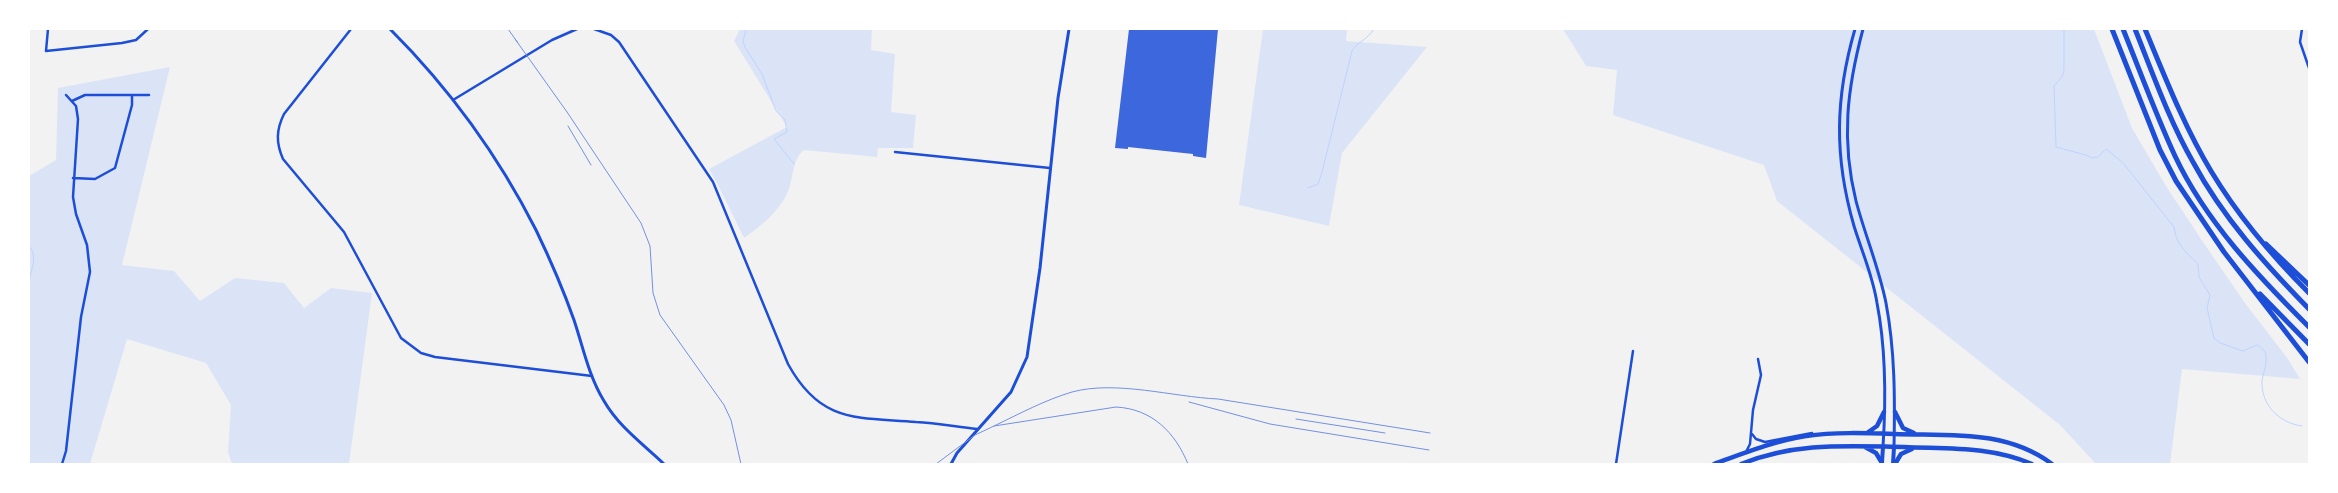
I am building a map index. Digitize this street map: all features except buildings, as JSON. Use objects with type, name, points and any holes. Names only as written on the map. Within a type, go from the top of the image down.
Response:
[{"type":"highway","points":[[2112,29],[2156,142],[2176,181],[2206,228],[2309,362]]},
{"type":"highway","points":[[2123,29],[2175,157],[2188,180],[2220,228],[2254,270],[2309,327]]},
{"type":"highway","points":[[2135,29],[2175,127],[2205,183],[2251,247],[2309,309]]},
{"type":"highway","points":[[2145,29],[2198,148],[2220,186],[2276,260],[2309,293]]},
{"type":"highway","points":[[2257,236],[2309,285]]},
{"type":"highway","points":[[2246,279],[2309,344]]},
{"type":"main road","points":[[1866,434],[1877,426],[1884,412]]},
{"type":"main road","points":[[1895,412],[1903,428],[1918,435]]},
{"type":"main road","points":[[1714,464],[1784,440],[1807,436],[1894,434],[1972,436],[1998,440],[2030,450],[2052,464]]},
{"type":"main road","points":[[1861,445],[1876,453],[1882,464]]},
{"type":"main road","points":[[1741,464],[1772,454],[1806,447],[1861,445],[1981,449],[2015,457],[2032,464]]},
{"type":"main road","points":[[1882,464],[1883,447]]},
{"type":"main road","points":[[1894,447],[1894,464]]},
{"type":"main road","points":[[1894,464],[1902,454],[1916,448]]},
{"type":"street","points":[[48,29],[46,51],[136,40],[148,29]]},
{"type":"street","points":[[351,29],[284,114],[277,128],[278,147],[283,159],[344,232],[394,330],[409,346],[421,353],[435,357],[592,376]]},
{"type":"street","points":[[390,29],[453,100],[499,164],[536,230],[564,294],[592,376],[604,400],[615,417],[664,464]]},
{"type":"street","points":[[453,100],[552,40],[577,29]]},
{"type":"street","points":[[594,29],[611,35],[624,47],[713,182],[788,364],[806,391],[828,408],[854,418],[979,429]]},
{"type":"street","points":[[950,464],[957,453],[1011,392],[1027,357],[1069,29]]},
{"type":"street","points":[[1855,29],[1846,59],[1841,91],[1839,145],[1845,192],[1877,303],[1884,389],[1883,447]]},
{"type":"street","points":[[1863,29],[1848,93],[1847,146],[1856,201],[1877,269],[1887,311],[1893,354],[1894,447]]},
{"type":"street","points":[[2302,29],[2300,42],[2309,68]]},
{"type":"street","points":[[62,464],[66,451],[81,317],[90,272],[87,245],[74,205],[73,178],[78,119],[72,102],[66,95]]},
{"type":"street","points":[[72,102],[85,95],[149,95]]},
{"type":"street","points":[[73,178],[94,179],[115,168],[132,105],[132,95]]},
{"type":"street","points":[[895,152],[1050,168]]},
{"type":"street","points":[[1616,464],[1633,351]]},
{"type":"street","points":[[1746,452],[1752,433],[1753,410],[1762,375],[1758,359]]},
{"type":"street","points":[[1752,433],[1760,442],[1808,433],[1829,435]]},
{"type":"shaded area","points":[[740,29],[872,29],[871,50],[895,54],[891,112],[916,115],[913,148],[878,148],[877,157],[804,150],[797,159],[789,190],[782,203],[767,220],[744,238],[709,169],[787,127],[734,41]]},
{"type":"shaded area","points":[[1263,29],[1347,29],[1346,41],[1427,47],[1342,153],[1329,226],[1239,205]]},
{"type":"shaded area","points":[[1563,29],[2094,29],[2132,128],[2166,186],[2245,303],[2288,359],[2300,379],[2182,369],[2170,464],[2096,464],[2060,425],[1777,201],[1764,165],[1613,115],[1617,70],[1586,66]]},
{"type":"shaded area","points":[[170,67],[122,265],[174,271],[200,301],[235,278],[284,283],[304,308],[331,288],[372,293],[349,464],[232,464],[228,452],[231,405],[206,363],[127,339],[90,464],[29,464],[29,176],[56,160],[58,88]]},
{"type":"waterway","points":[[746,29],[743,41],[745,47],[762,74],[776,111],[785,120],[787,132],[774,139],[794,164]]},
{"type":"waterway","points":[[1308,188],[1318,184],[1322,172],[1352,51],[1374,29]]},
{"type":"waterway","points":[[2064,29],[2064,70],[2062,77],[2054,86],[2056,147],[2092,158],[2098,157],[2106,149],[2124,164],[2174,227],[2182,248],[2198,264],[2199,277],[2210,295],[2207,308],[2214,338],[2220,343],[2243,351],[2257,345],[2262,349],[2266,360],[2262,390],[2268,405],[2279,417],[2302,426]]},
{"type":"waterway","points":[[29,246],[34,260],[29,283]]},
{"type":"railway","points":[[508,29],[518,43]]},
{"type":"railway","points":[[515,39],[567,112],[641,223],[650,246],[653,293],[660,315],[724,405],[731,420],[741,464]]},
{"type":"railway","points":[[568,126],[591,165]]},
{"type":"railway","points":[[994,426],[1032,407],[1072,392],[1089,389],[1126,388],[1218,399],[1430,433]]},
{"type":"railway","points":[[1189,402],[1270,424],[1429,450]]},
{"type":"railway","points":[[936,464],[975,435],[994,426],[1116,407],[1141,412],[1161,424],[1183,452],[1188,464]]},
{"type":"railway","points":[[1296,419],[1385,433]]}]
